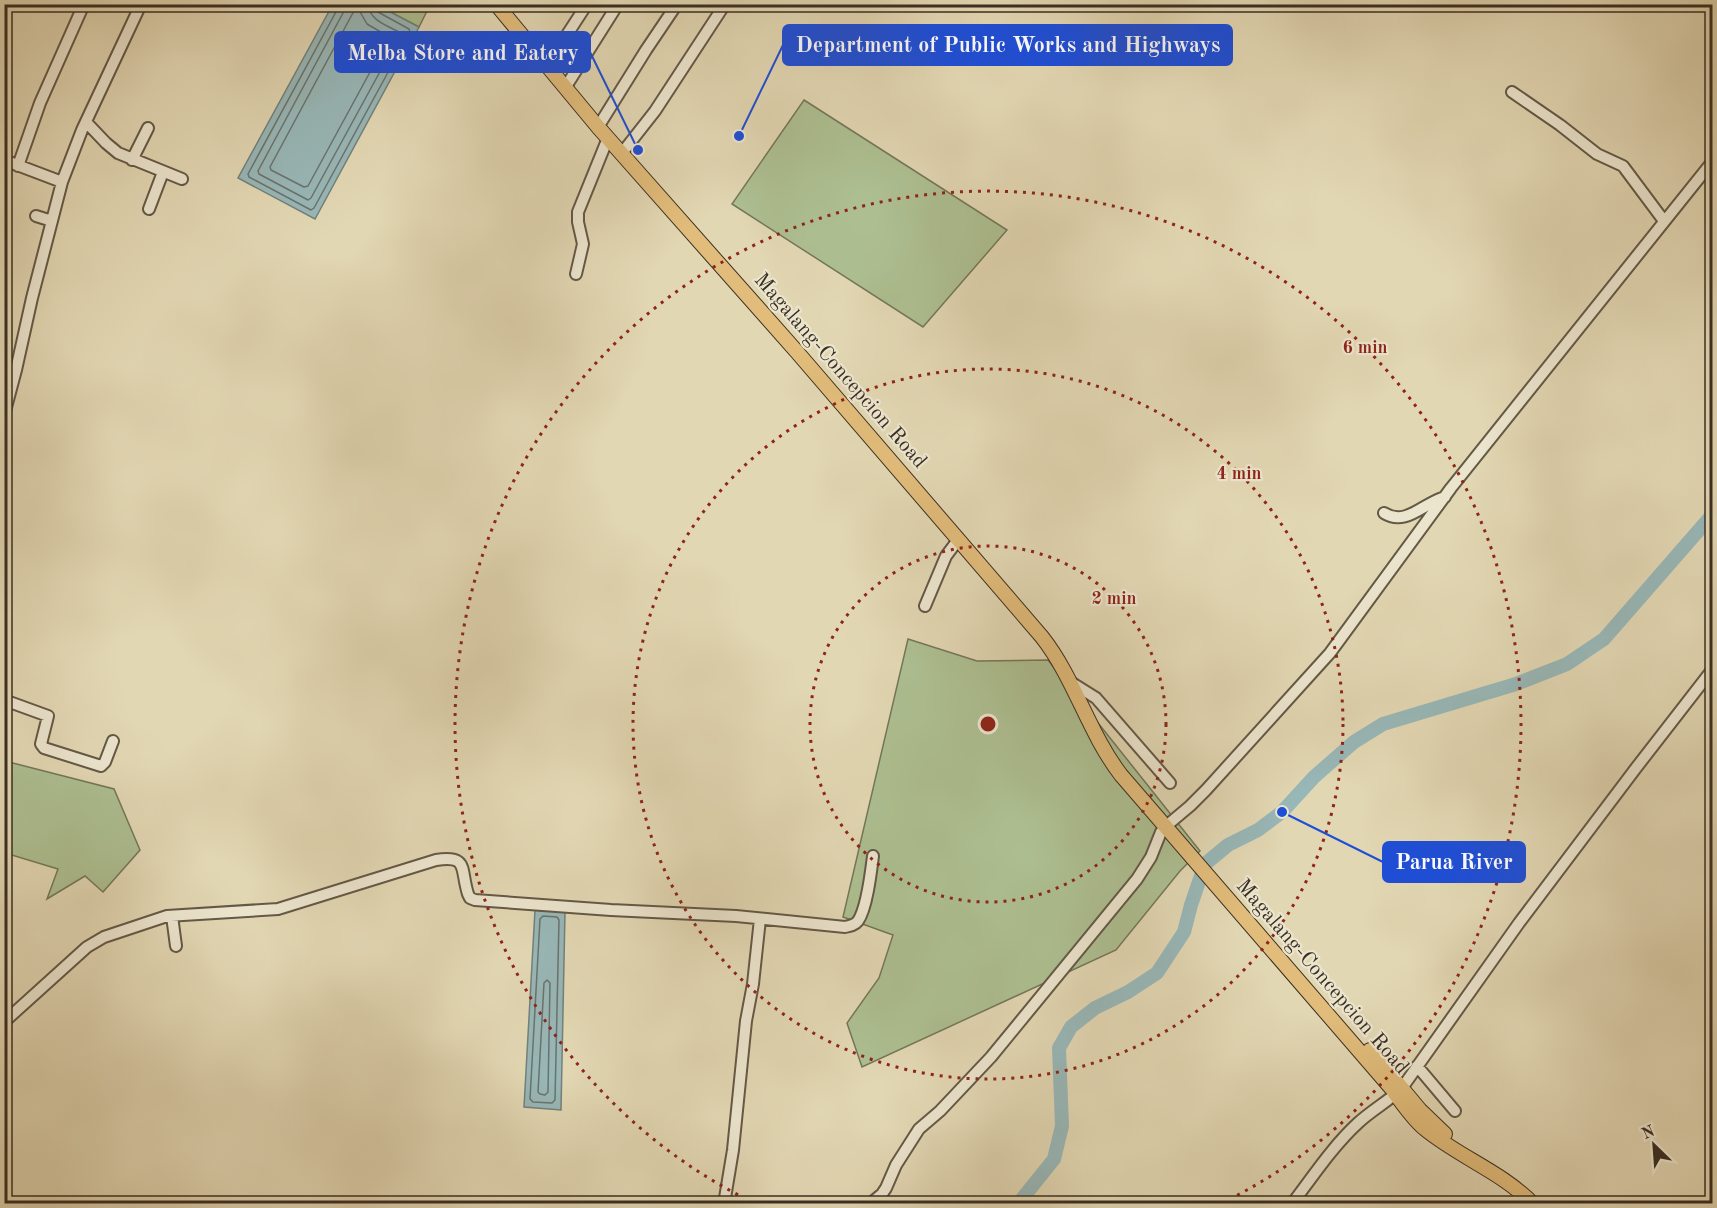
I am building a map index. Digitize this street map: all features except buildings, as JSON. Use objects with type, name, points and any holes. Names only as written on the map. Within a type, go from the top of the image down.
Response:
[{"type":"main road","name":"Magalang-Concepcion Road","points":[[496,4],[546,67],[797,352],[1049,646],[1072,683],[1107,755],[1126,782],[1169,826],[1397,1089],[1413,1117],[1431,1133],[1516,1187],[1533,1203]]},
{"type":"street","points":[[18,165],[40,103],[84,4]]},
{"type":"street","points":[[4,414],[62,182],[86,122],[141,4]]},
{"type":"street","points":[[546,67],[587,4]]},
{"type":"street","points":[[565,88],[618,4]]},
{"type":"street","points":[[598,127],[677,4]]},
{"type":"street","points":[[622,153],[655,111],[725,4]]},
{"type":"street","points":[[1512,92],[1597,154],[1623,166],[1664,221]]},
{"type":"street","points":[[86,122],[106,144],[118,153],[182,179]]},
{"type":"street","points":[[132,160],[148,128]]},
{"type":"street","points":[[576,274],[583,244],[578,212],[608,138]]},
{"type":"street","points":[[4,160],[62,182]]},
{"type":"street","points":[[870,1203],[886,1188],[896,1165],[919,1129],[940,1111],[991,1057],[1125,894],[1151,857],[1159,837],[1221,774],[1330,653],[1445,497],[1713,162]]},
{"type":"street","points":[[149,209],[163,172]]},
{"type":"street","points":[[36,216],[52,221]]},
{"type":"street","points":[[1384,513],[1400,518],[1445,497]]},
{"type":"street","points":[[925,606],[945,556],[958,540]]},
{"type":"street","points":[[1292,1203],[1349,1131],[1397,1089],[1417,1066],[1513,932],[1713,670]]},
{"type":"street","points":[[1072,683],[1096,698],[1170,783]]},
{"type":"street","points":[[4,700],[48,716],[41,744],[44,748],[101,766],[105,762],[112,741]]},
{"type":"street","points":[[4,1022],[87,947],[104,937],[159,918],[278,909],[436,860],[448,858],[460,862],[468,894],[475,900],[845,927],[854,925],[858,921],[864,908],[873,856]]},
{"type":"street","points":[[172,916],[176,946]]},
{"type":"street","points":[[723,1203],[733,1150],[746,1021],[753,984],[760,919]]},
{"type":"street","points":[[1417,1066],[1455,1111]]},
{"type":"green space","points":[[377,5],[430,5],[419,27]]},
{"type":"green space","points":[[804,100],[1007,230],[923,327],[732,204]]},
{"type":"green space","points":[[908,639],[977,661],[1048,660],[1200,851],[1180,871],[1116,950],[862,1067],[847,1023],[879,978],[893,935],[843,917]]},
{"type":"green space","points":[[5,761],[114,789],[140,850],[103,892],[85,876],[47,899],[58,869],[5,853]]},
{"type":"water","points":[[333,4],[377,5],[419,27],[315,219],[238,178]]},
{"type":"water","points":[[535,910],[565,912],[561,1110],[524,1107]]},
{"type":"waterway","points":[[1018,1204],[1054,1159],[1062,1126],[1059,1048],[1071,1027],[1095,1008],[1128,992],[1157,973],[1184,932],[1205,864],[1228,845],[1258,830],[1282,812],[1314,777],[1354,742],[1383,724],[1516,684],[1567,664],[1604,639],[1712,515]]},
{"type":"place","name":"Department of Public Works and Highways","points":[[739,136]]},
{"type":"place","name":"Melba Store and Eatery","points":[[638,150]]},
{"type":"place","name":"Parua River","points":[[1282,812]]}]
